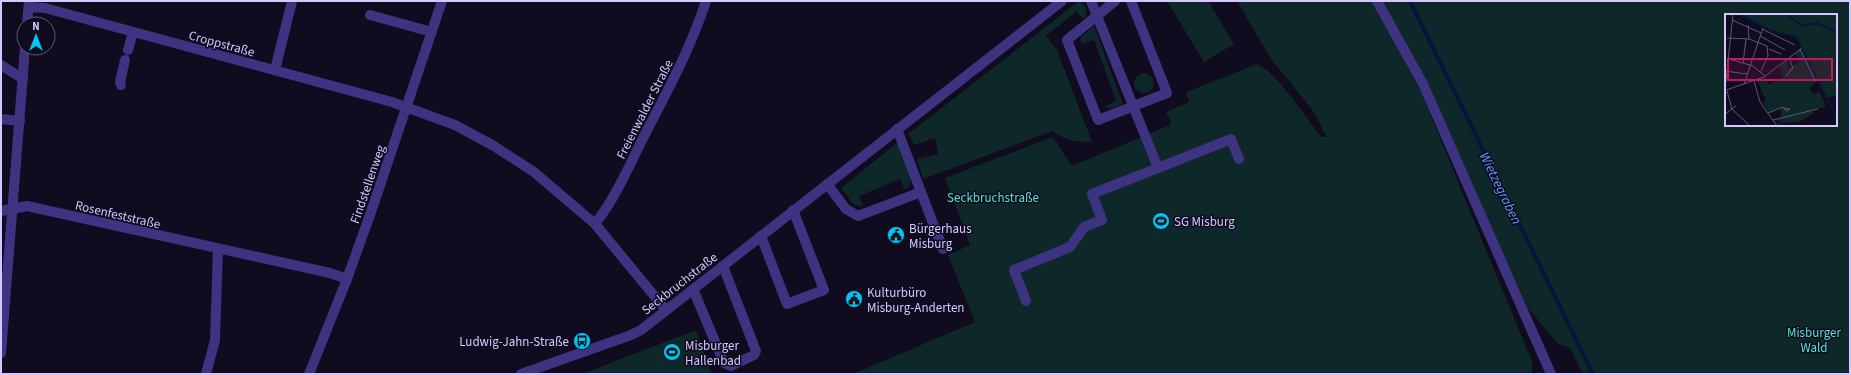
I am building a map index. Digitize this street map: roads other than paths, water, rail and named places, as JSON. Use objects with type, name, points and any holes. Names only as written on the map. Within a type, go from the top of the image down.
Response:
[{"type":"street","points":[[275,70],[292,1]]},
{"type":"street","name":"Findstellenweg","points":[[309,374],[347,279],[408,107],[442,1]]},
{"type":"street","name":"Freienwalder Straße","points":[[595,224],[606,210],[617,190],[680,67],[706,1]]},
{"type":"street","name":"Seckbruchstraße","points":[[521,374],[631,335],[641,330],[1062,1]]},
{"type":"street","points":[[1091,1],[1158,168]]},
{"type":"street","points":[[1115,1],[1067,40],[1098,120],[1167,93],[1131,1]]},
{"type":"street","points":[[1377,1],[1423,84],[1551,374]]},
{"type":"street","points":[[28,16],[29,4]]},
{"type":"street","name":"Croppstraße","points":[[29,4],[408,107],[455,125],[494,146],[534,172],[595,224],[666,310]]},
{"type":"street","points":[[370,15],[432,32]]},
{"type":"street","points":[[121,85],[120,82],[133,32]]},
{"type":"street","points":[[1,353],[24,56]]},
{"type":"street","points":[[1,66],[23,79]]},
{"type":"street","points":[[1,119],[20,121]]},
{"type":"street","points":[[898,129],[943,249]]},
{"type":"street","points":[[1026,301],[1014,270],[1070,247],[1084,227],[1102,220],[1092,194],[1231,139],[1239,159]]},
{"type":"street","points":[[826,184],[846,209],[858,216],[921,192]]},
{"type":"street","name":"Rosenfeststraße","points":[[1,211],[27,206],[330,273],[347,279]]},
{"type":"street","points":[[761,236],[787,304],[824,290],[793,210]]},
{"type":"street","points":[[206,374],[215,340],[218,249]]},
{"type":"street","points":[[693,289],[724,363],[731,366],[754,355],[756,350],[723,266]]},
{"type":"waterway","name":"Wietzegraben","points":[[1410,1],[1593,374]]},
{"type":"place","name":"SG Misburg","points":[[1161,221]]},
{"type":"place","name":"Bürgerhaus Misburg","points":[[896,235]]},
{"type":"place","name":"Kulturbüro Misburg-Anderten","points":[[854,299]]},
{"type":"place","name":"Ludwig-Jahn-Straße","points":[[582,341]]},
{"type":"place","name":"Misburger Hallenbad","points":[[672,352]]},
{"type":"park label","name":"Misburger Wald","points":[[1814,340]]}]
